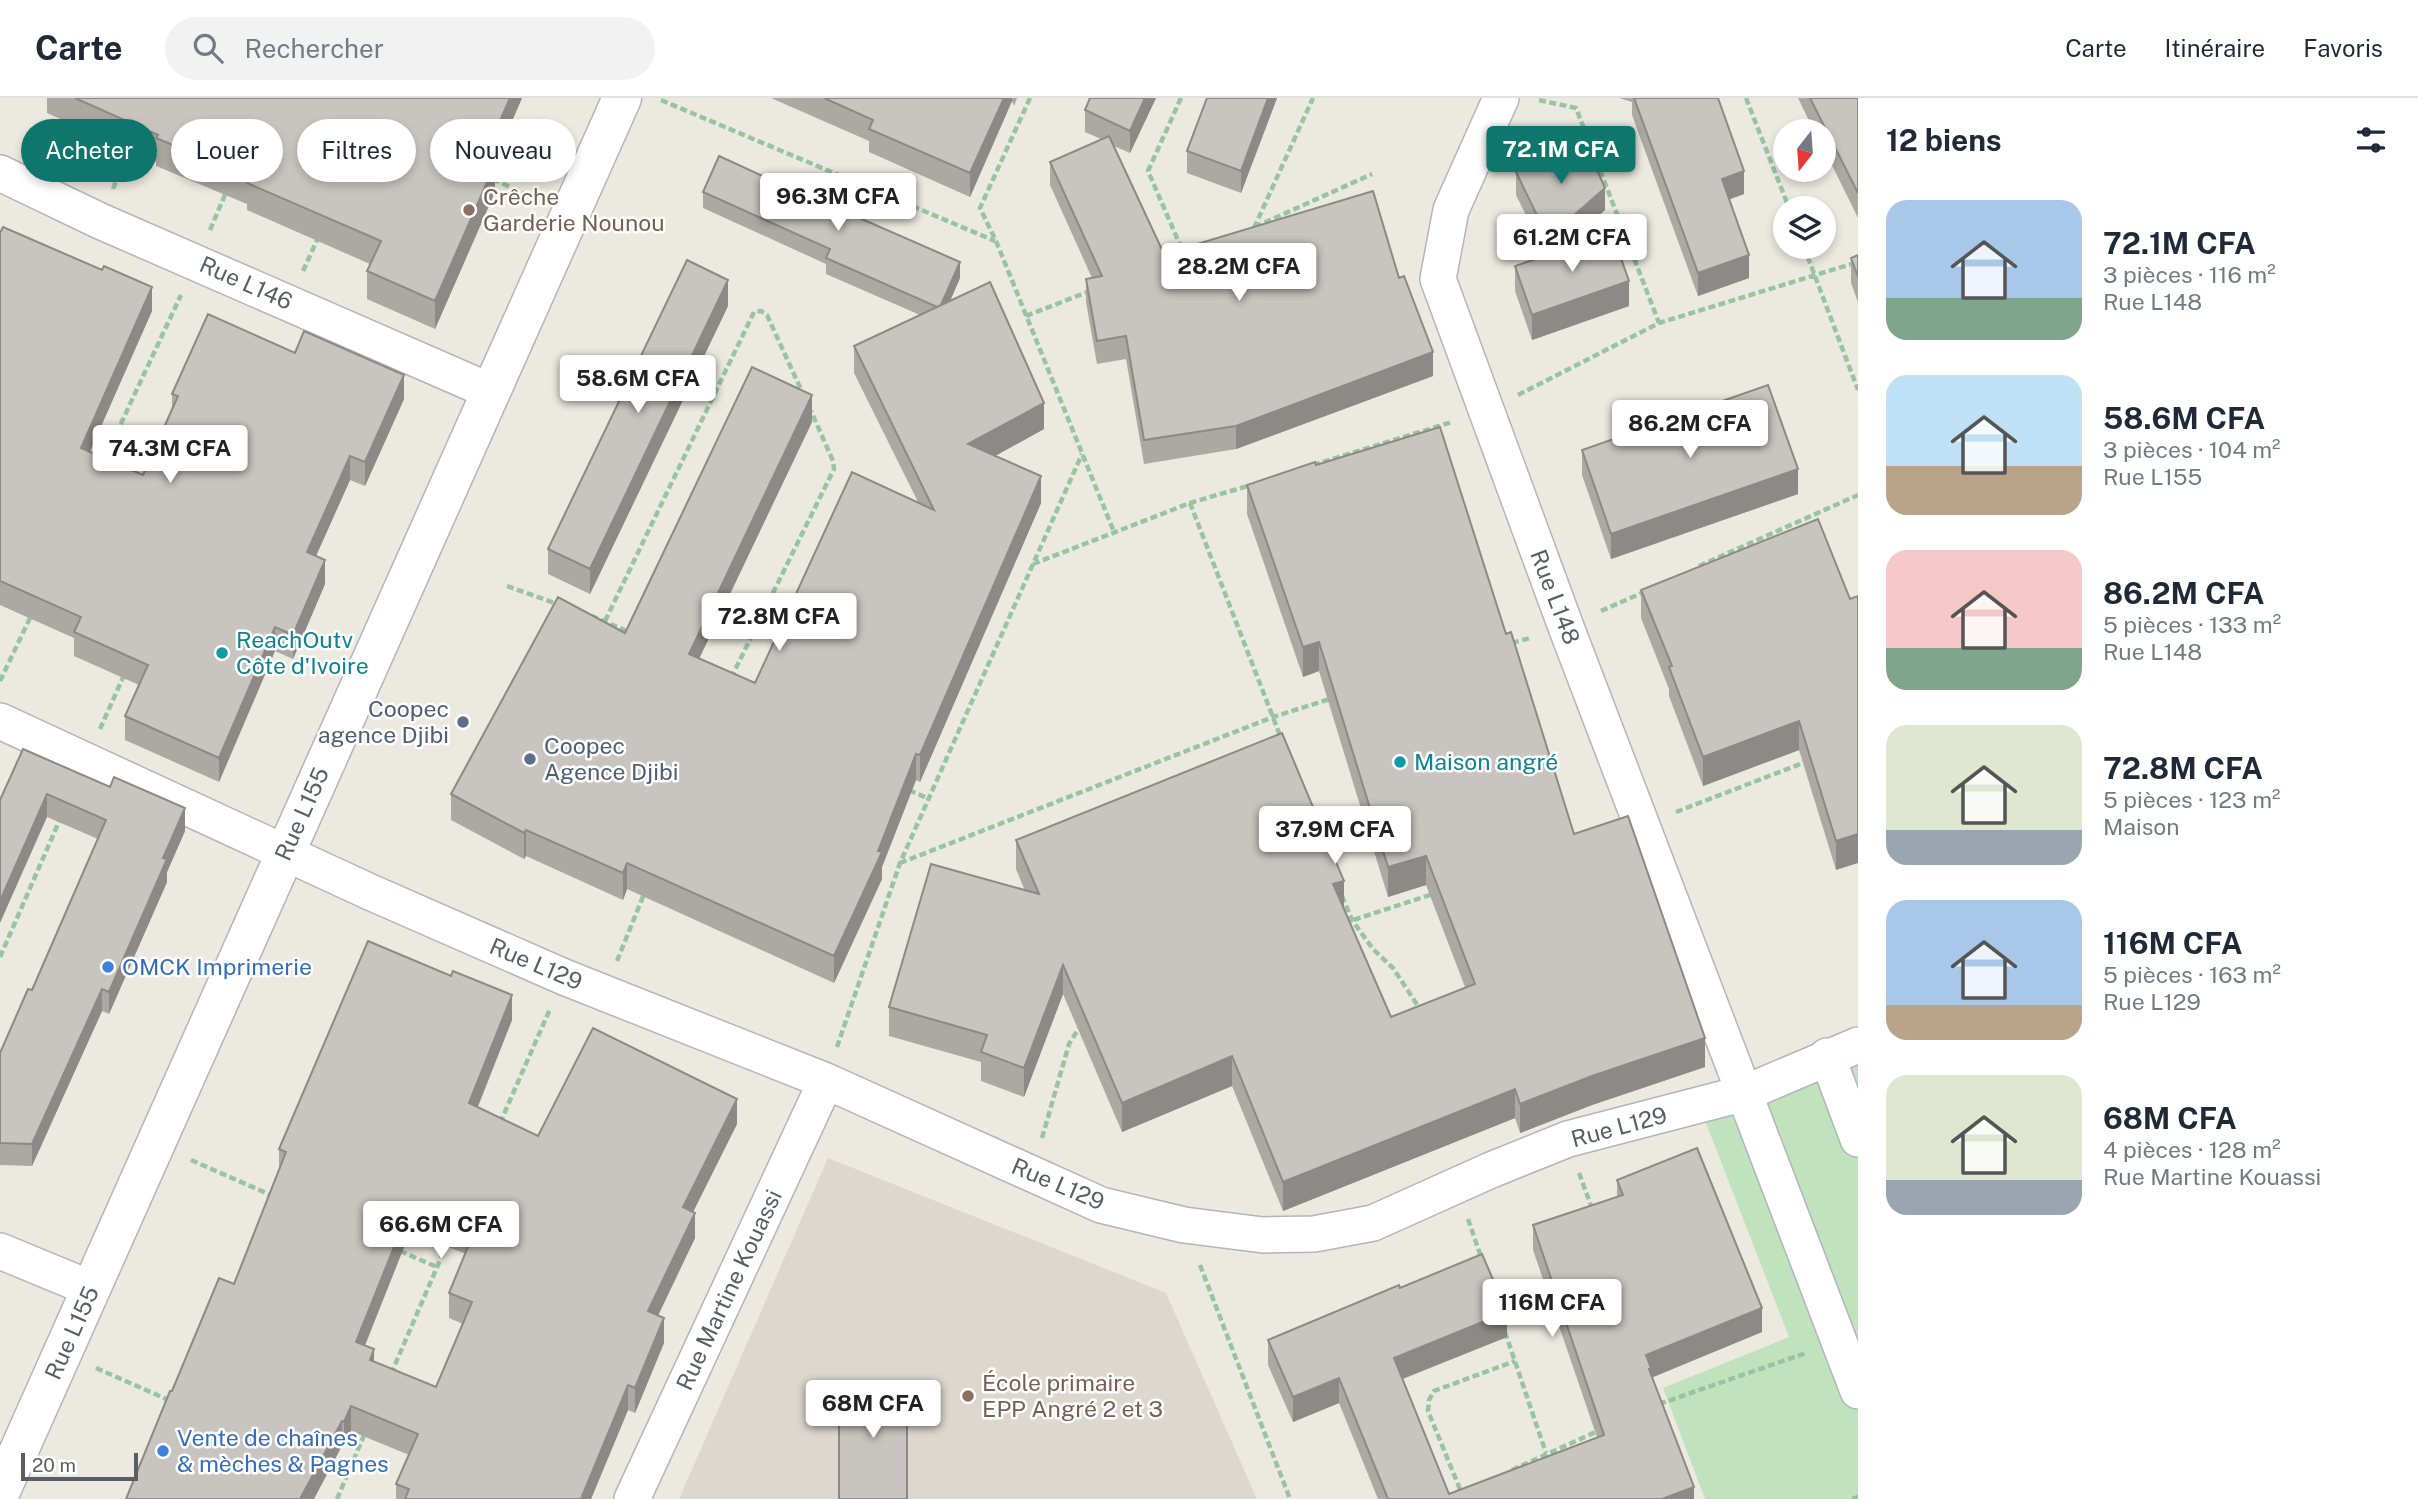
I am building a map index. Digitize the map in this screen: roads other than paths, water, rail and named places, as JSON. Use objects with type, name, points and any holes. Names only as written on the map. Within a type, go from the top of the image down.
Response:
[{"type":"street","name":"Rue L155","points":[[0,1493],[622,98]]},
{"type":"street","name":"Rue L148","points":[[1501,98],[1451,210],[1438,279],[1566,626],[1858,1391]]},
{"type":"street","name":"Rue L146","points":[[0,173],[100,220],[492,392]]},
{"type":"street","name":"Rue L129","points":[[0,721],[370,892],[604,993],[825,1081],[1101,1205],[1184,1225],[1263,1235],[1314,1234],[1373,1223],[1568,1139],[1745,1093],[1843,1051]]},
{"type":"street","points":[[1843,1051],[1858,1139]]},
{"type":"street","name":"Rue Martine Kouassi","points":[[632,1499],[825,1081]]},
{"type":"street","points":[[0,1251],[92,1289]]},
{"type":"place","name":"Crêche Garderie Nounou","points":[[469,210]]},
{"type":"place","name":"ReachOutv Côte d'Ivoire","points":[[222,653]]},
{"type":"place","name":"Coopec agence Djibi","points":[[463,722]]},
{"type":"place","name":"Coopec Agence Djibi","points":[[530,759]]},
{"type":"place","name":"Maison angré","points":[[1400,762]]},
{"type":"place","name":"OMCK Imprimerie","points":[[108,967]]},
{"type":"place","name":"École primaire EPP Angré 2 et 3","points":[[968,1396]]},
{"type":"place","name":"Vente de chaînes & mèches & Pagnes","points":[[163,1451]]}]
